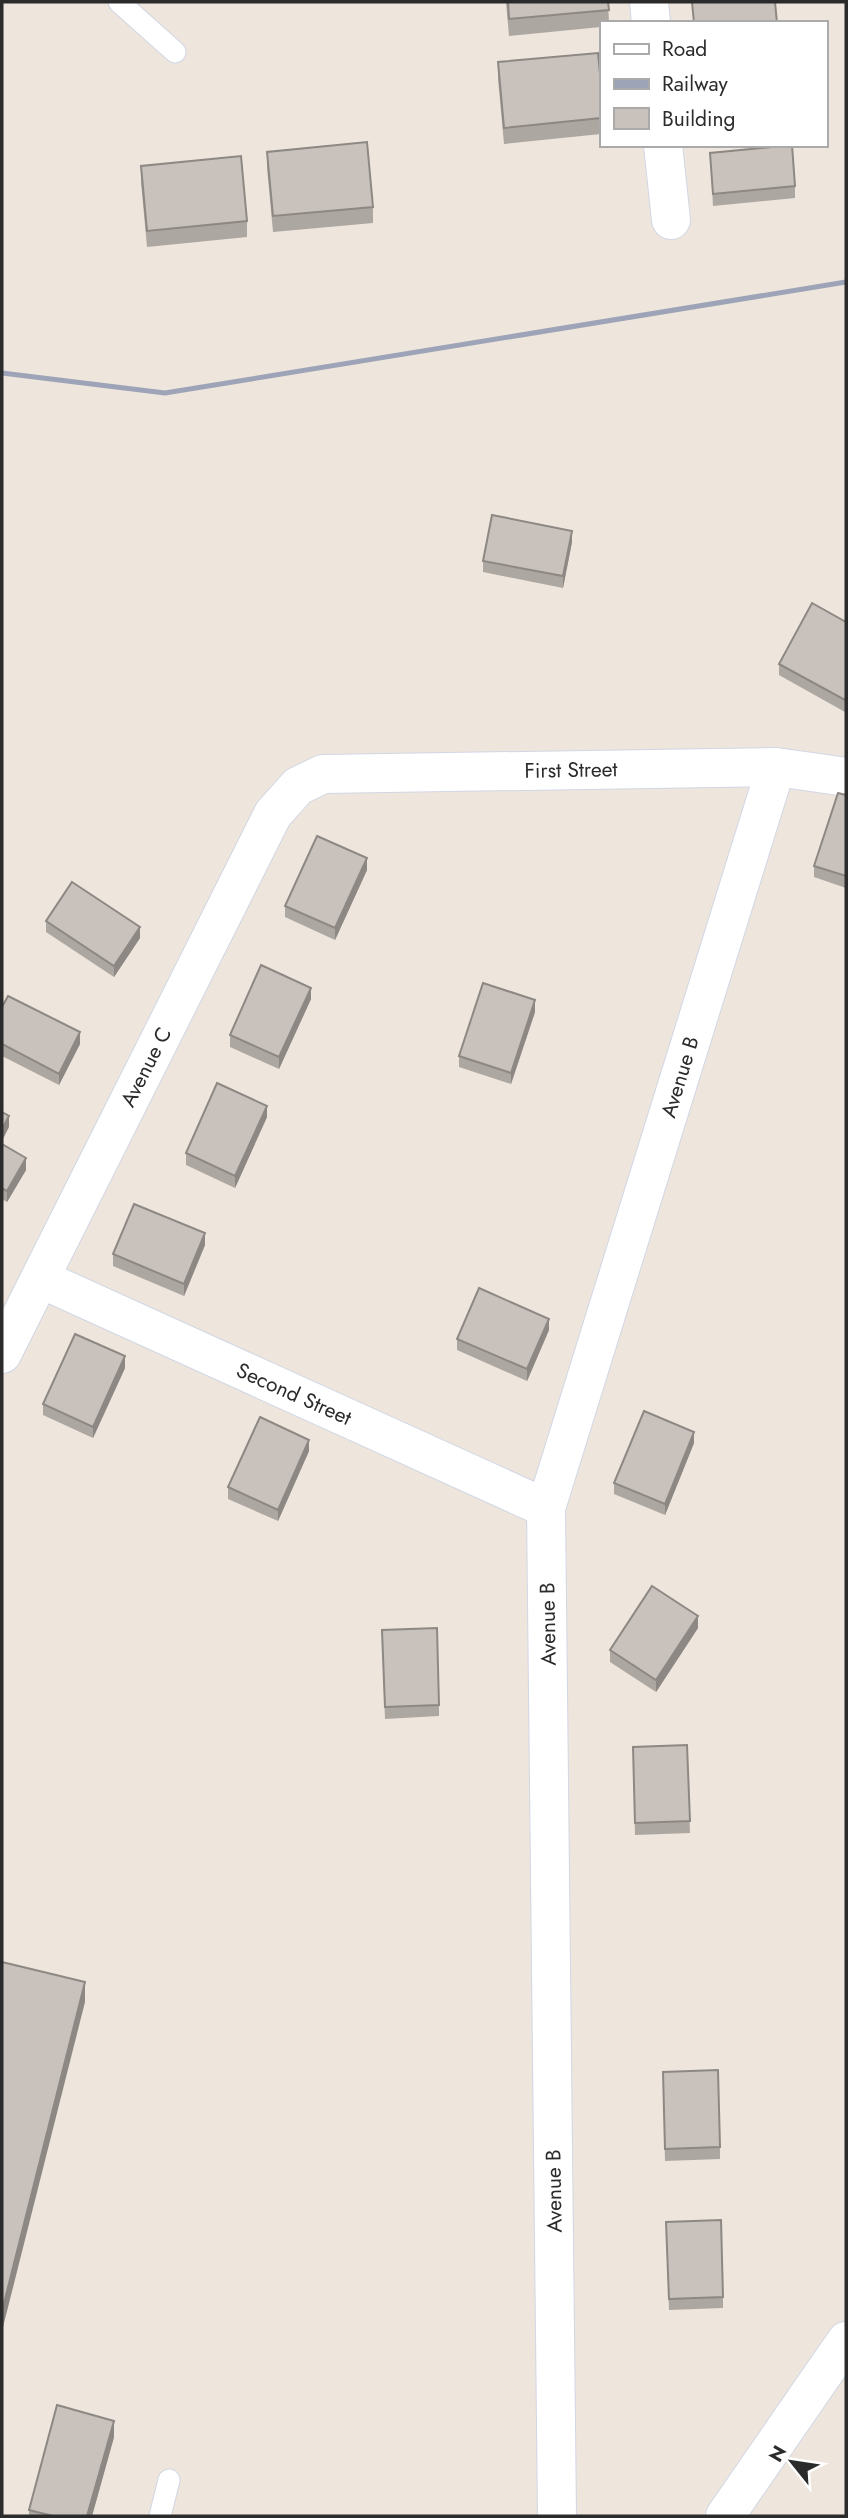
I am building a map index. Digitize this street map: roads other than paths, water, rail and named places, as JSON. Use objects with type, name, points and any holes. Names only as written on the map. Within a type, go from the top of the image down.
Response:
[{"type":"street","points":[[649,2],[651,21]]},
{"type":"street","points":[[663,147],[671,220]]},
{"type":"street","name":"First Street","points":[[298,786],[323,774],[776,767],[846,777]]},
{"type":"street","name":"Avenue B","points":[[557,2516],[546,1508],[776,767]]},
{"type":"street","name":"Avenue C","points":[[2,1354],[273,814],[298,786]]},
{"type":"street","name":"Second Street","points":[[41,1279],[546,1508]]},
{"type":"street","points":[[725,2516],[846,2341]]},
{"type":"lane","points":[[119,2],[175,52]]},
{"type":"lane","points":[[160,2516],[169,2480]]},
{"type":"railway","points":[[2,373],[165,393],[846,282]]}]
